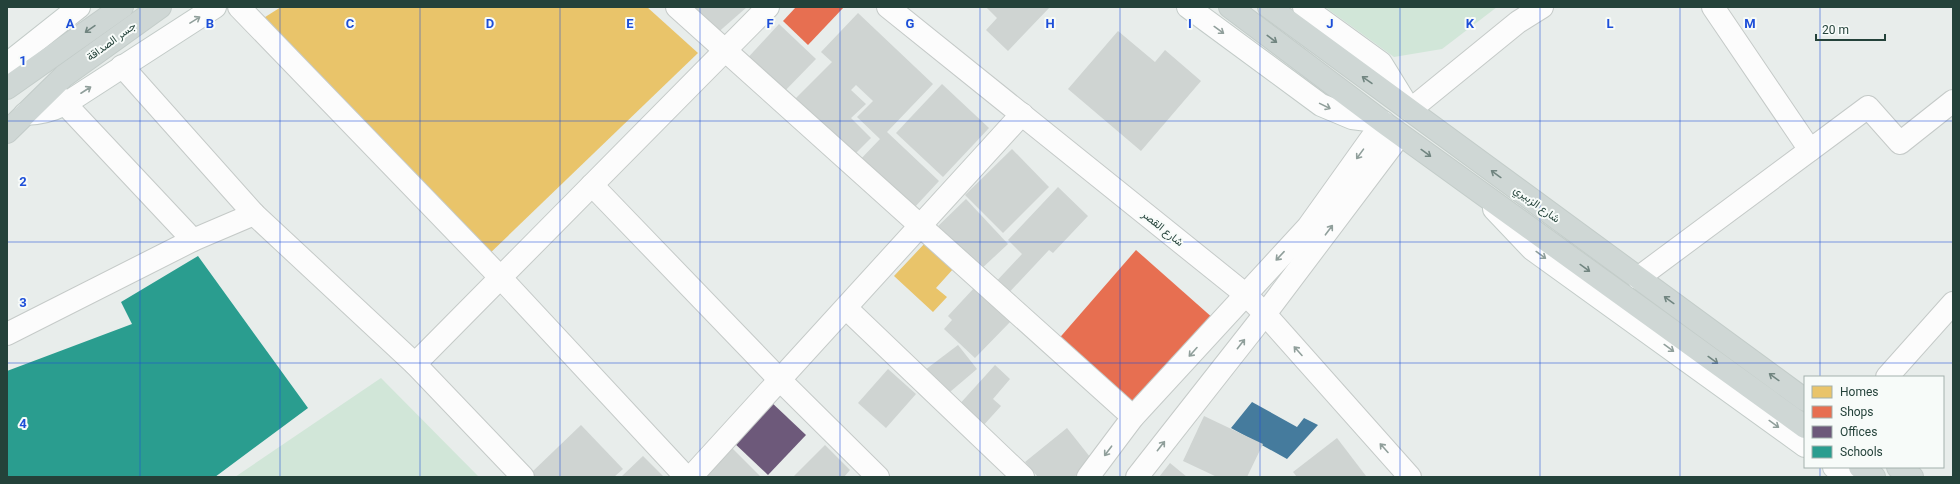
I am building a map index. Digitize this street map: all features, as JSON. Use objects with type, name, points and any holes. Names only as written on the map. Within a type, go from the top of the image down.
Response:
[{"type":"main road","name":"جسر الصداقة","points":[[7,88],[122,7]]},
{"type":"main road","name":"جسر الصداقة","points":[[7,132],[57,82],[160,7]]},
{"type":"main road","points":[[1230,7],[1400,135],[1804,426]]},
{"type":"main road","name":"شارع الزبيري","points":[[1269,7],[1804,399]]},
{"type":"main road","points":[[1861,468],[1874,477]]},
{"type":"main road","points":[[1899,468],[1912,477]]},
{"type":"street","points":[[7,64],[79,7]]},
{"type":"street","points":[[24,114],[39,114],[53,110],[65,104],[215,7]]},
{"type":"street","points":[[239,7],[500,277],[686,477]]},
{"type":"street","points":[[678,7],[725,51],[921,224],[1133,417]]},
{"type":"street","points":[[415,364],[768,7]]},
{"type":"street","name":"شارع القصر","points":[[888,7],[1245,294],[1265,314],[1410,477]]},
{"type":"street","points":[[1088,477],[1133,417],[1308,227],[1383,122],[1352,118],[1321,105],[1188,7]]},
{"type":"street","points":[[1304,7],[1381,63],[1410,110],[1518,22],[1542,7]]},
{"type":"street","points":[[1713,7],[1810,150]]},
{"type":"street","points":[[122,66],[254,214],[415,364],[523,477]]},
{"type":"street","points":[[57,82],[65,104],[193,240]]},
{"type":"street","points":[[1638,278],[1868,107],[1900,143],[1953,101]]},
{"type":"street","points":[[691,477],[1022,114]]},
{"type":"street","points":[[1136,477],[1265,314],[1400,135]]},
{"type":"street","points":[[592,186],[780,380],[878,477]]},
{"type":"street","points":[[1474,188],[1532,249],[1804,445]]},
{"type":"street","points":[[7,334],[193,240],[254,214]]},
{"type":"street","points":[[1888,376],[1953,303]]},
{"type":"street","points":[[846,308],[1023,477]]},
{"type":"street","points":[[1835,468],[1847,477]]},
{"type":"green space","points":[[1325,7],[1497,7],[1442,49],[1394,57]]},
{"type":"green space","points":[[381,378],[479,477],[235,477]]},
{"type":"building: Homes","points":[[281,7],[647,7],[698,53],[485,258],[262,19]]},
{"type":"building: Homes","points":[[926,242],[954,268],[936,288],[947,297],[933,312],[894,276]]},
{"type":"building: Shops","points":[[796,7],[844,7],[808,45],[783,21]]},
{"type":"building: Shops","points":[[1136,250],[1214,319],[1135,411],[1056,342]]},
{"type":"building: Offices","points":[[769,400],[806,435],[768,475],[731,440]]},
{"type":"building: Schools","points":[[198,256],[308,408],[215,477],[7,477],[7,371],[132,324],[121,302]]},
{"type":"building: Public","points":[[1252,402],[1297,427],[1304,418],[1318,425],[1287,459],[1231,428]]},
{"type":"building: Other","points":[[691,7],[747,7],[715,35]]},
{"type":"building: Other","points":[[986,7],[1050,7],[1008,51],[986,30],[997,18]]},
{"type":"building: Other","points":[[858,13],[933,84],[887,132],[939,181],[913,209],[857,163],[880,139],[857,117],[873,101],[856,85],[851,90],[866,104],[851,118],[871,138],[853,156],[795,99],[832,62],[821,52]]},
{"type":"building: Other","points":[[779,24],[816,59],[779,97],[743,63]]},
{"type":"building: Other","points":[[1118,31],[1155,62],[1165,50],[1201,81],[1141,151],[1068,89]]},
{"type":"building: Other","points":[[942,84],[989,128],[943,177],[896,133]]},
{"type":"building: Other","points":[[1012,149],[1049,187],[1003,233],[965,195]]},
{"type":"building: Other","points":[[1058,187],[1088,216],[1053,253],[1049,250],[1003,299],[991,287],[1022,254],[1008,240]]},
{"type":"building: Other","points":[[966,199],[1008,244],[979,271],[935,229]]},
{"type":"building: Other","points":[[975,287],[1011,321],[975,358],[944,329],[952,320],[948,316]]},
{"type":"building: Other","points":[[958,345],[977,369],[944,397],[921,373]]},
{"type":"building: Other","points":[[995,365],[1010,379],[993,399],[1001,406],[981,428],[957,407]]},
{"type":"building: Other","points":[[888,369],[916,394],[886,428],[858,403]]},
{"type":"building: Other","points":[[1204,416],[1263,444],[1247,477],[1217,477],[1183,461]]},
{"type":"building: Other","points":[[581,425],[623,469],[614,477],[535,477],[531,473]]},
{"type":"building: Other","points":[[1067,428],[1094,462],[1074,477],[1038,477],[1025,462]]},
{"type":"building: Other","points":[[1337,438],[1366,476],[1297,477],[1293,472]]},
{"type":"building: Other","points":[[728,444],[761,477],[695,477]]},
{"type":"building: Other","points":[[825,445],[850,470],[844,477],[793,477]]},
{"type":"building: Other","points":[[643,456],[663,476],[621,477]]},
{"type":"building: Other","points":[[1170,463],[1187,477],[1159,477]]}]
